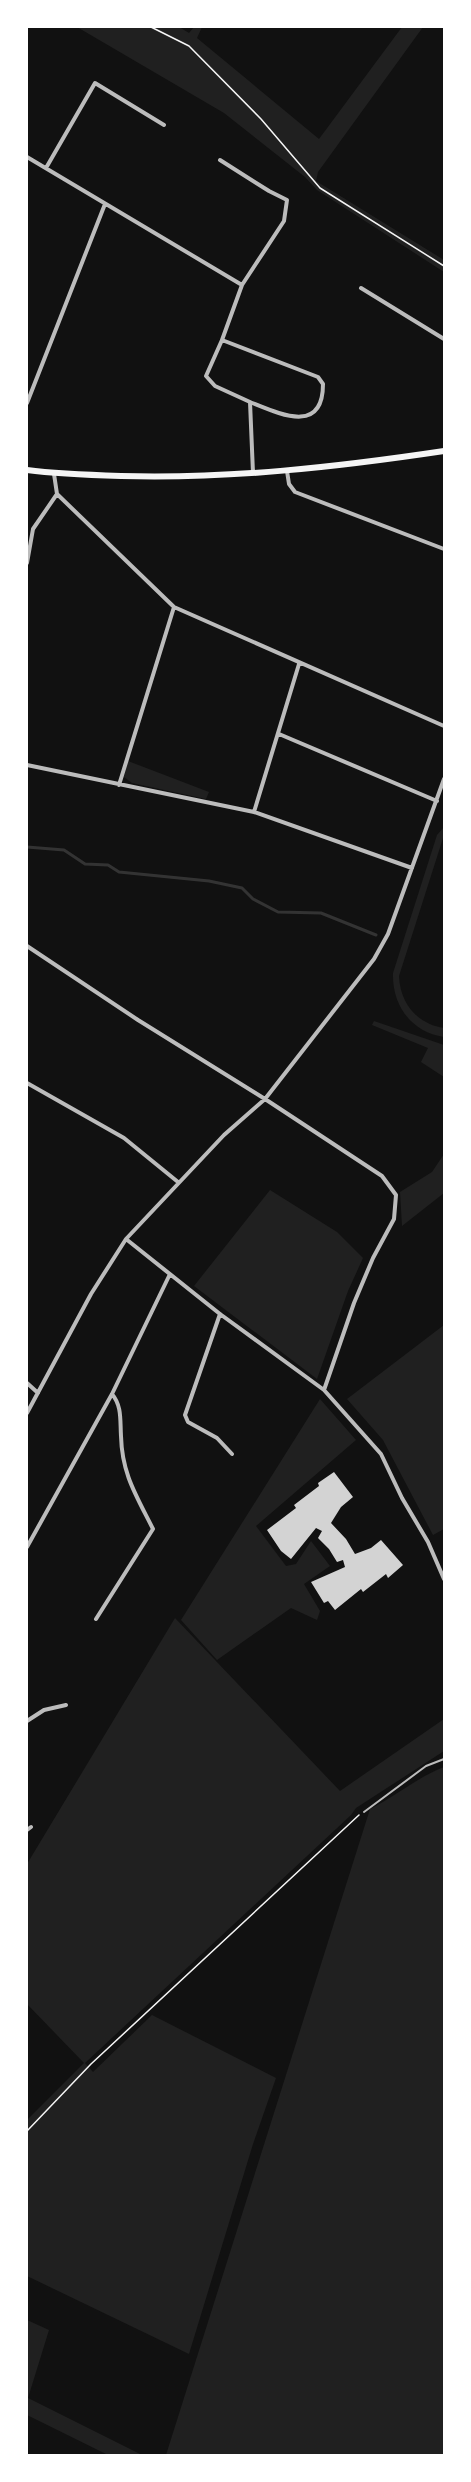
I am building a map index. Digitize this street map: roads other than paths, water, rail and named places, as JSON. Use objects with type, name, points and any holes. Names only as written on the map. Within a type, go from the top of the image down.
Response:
[{"type":"main road","points":[[27,470],[54,474],[189,478],[287,472],[444,451]]},
{"type":"street","points":[[46,168],[95,83],[164,125]]},
{"type":"street","points":[[27,157],[242,285]]},
{"type":"street","points":[[220,160],[269,191],[287,200],[284,221],[242,285],[222,340],[206,376],[215,386],[280,414],[307,416],[316,411],[321,404],[323,384],[318,377],[222,340]]},
{"type":"street","points":[[27,403],[105,204]]},
{"type":"street","points":[[361,288],[444,339]]},
{"type":"street","points":[[250,402],[253,473]]},
{"type":"street","points":[[287,472],[289,484],[295,492],[444,549]]},
{"type":"street","points":[[54,474],[57,494],[174,607],[299,664],[444,726]]},
{"type":"street","points":[[27,563],[33,529],[57,494]]},
{"type":"street","points":[[119,785],[174,607]]},
{"type":"street","points":[[254,812],[279,734],[299,664]]},
{"type":"street","points":[[279,734],[436,801]]},
{"type":"street","points":[[27,765],[254,812],[412,868]]},
{"type":"street","points":[[27,1412],[91,1294],[126,1239],[178,1182],[224,1135],[265,1099],[374,959],[388,934],[444,779]]},
{"type":"street","points":[[27,946],[138,1020],[265,1099],[382,1176],[396,1195],[394,1219],[373,1258],[354,1303],[324,1390]]},
{"type":"street","points":[[27,1083],[124,1138],[178,1182]]},
{"type":"street","points":[[126,1239],[220,1314],[324,1390],[381,1454],[402,1498],[428,1542],[444,1579]]},
{"type":"street","points":[[27,1547],[112,1394],[170,1274]]},
{"type":"street","points":[[220,1314],[185,1415],[188,1422],[217,1438],[232,1454]]},
{"type":"street","points":[[27,1383],[38,1393]]},
{"type":"street","points":[[96,1619],[153,1529],[125,1471],[121,1451],[119,1402],[112,1394]]},
{"type":"street","points":[[27,1721],[44,1710],[66,1705]]},
{"type":"lane","points":[[364,1812],[426,1766],[444,1759]]},
{"type":"waterway","points":[[27,847],[64,850],[85,864],[108,865],[119,872],[209,881],[242,888],[253,899],[278,912],[321,913],[376,935]]}]
